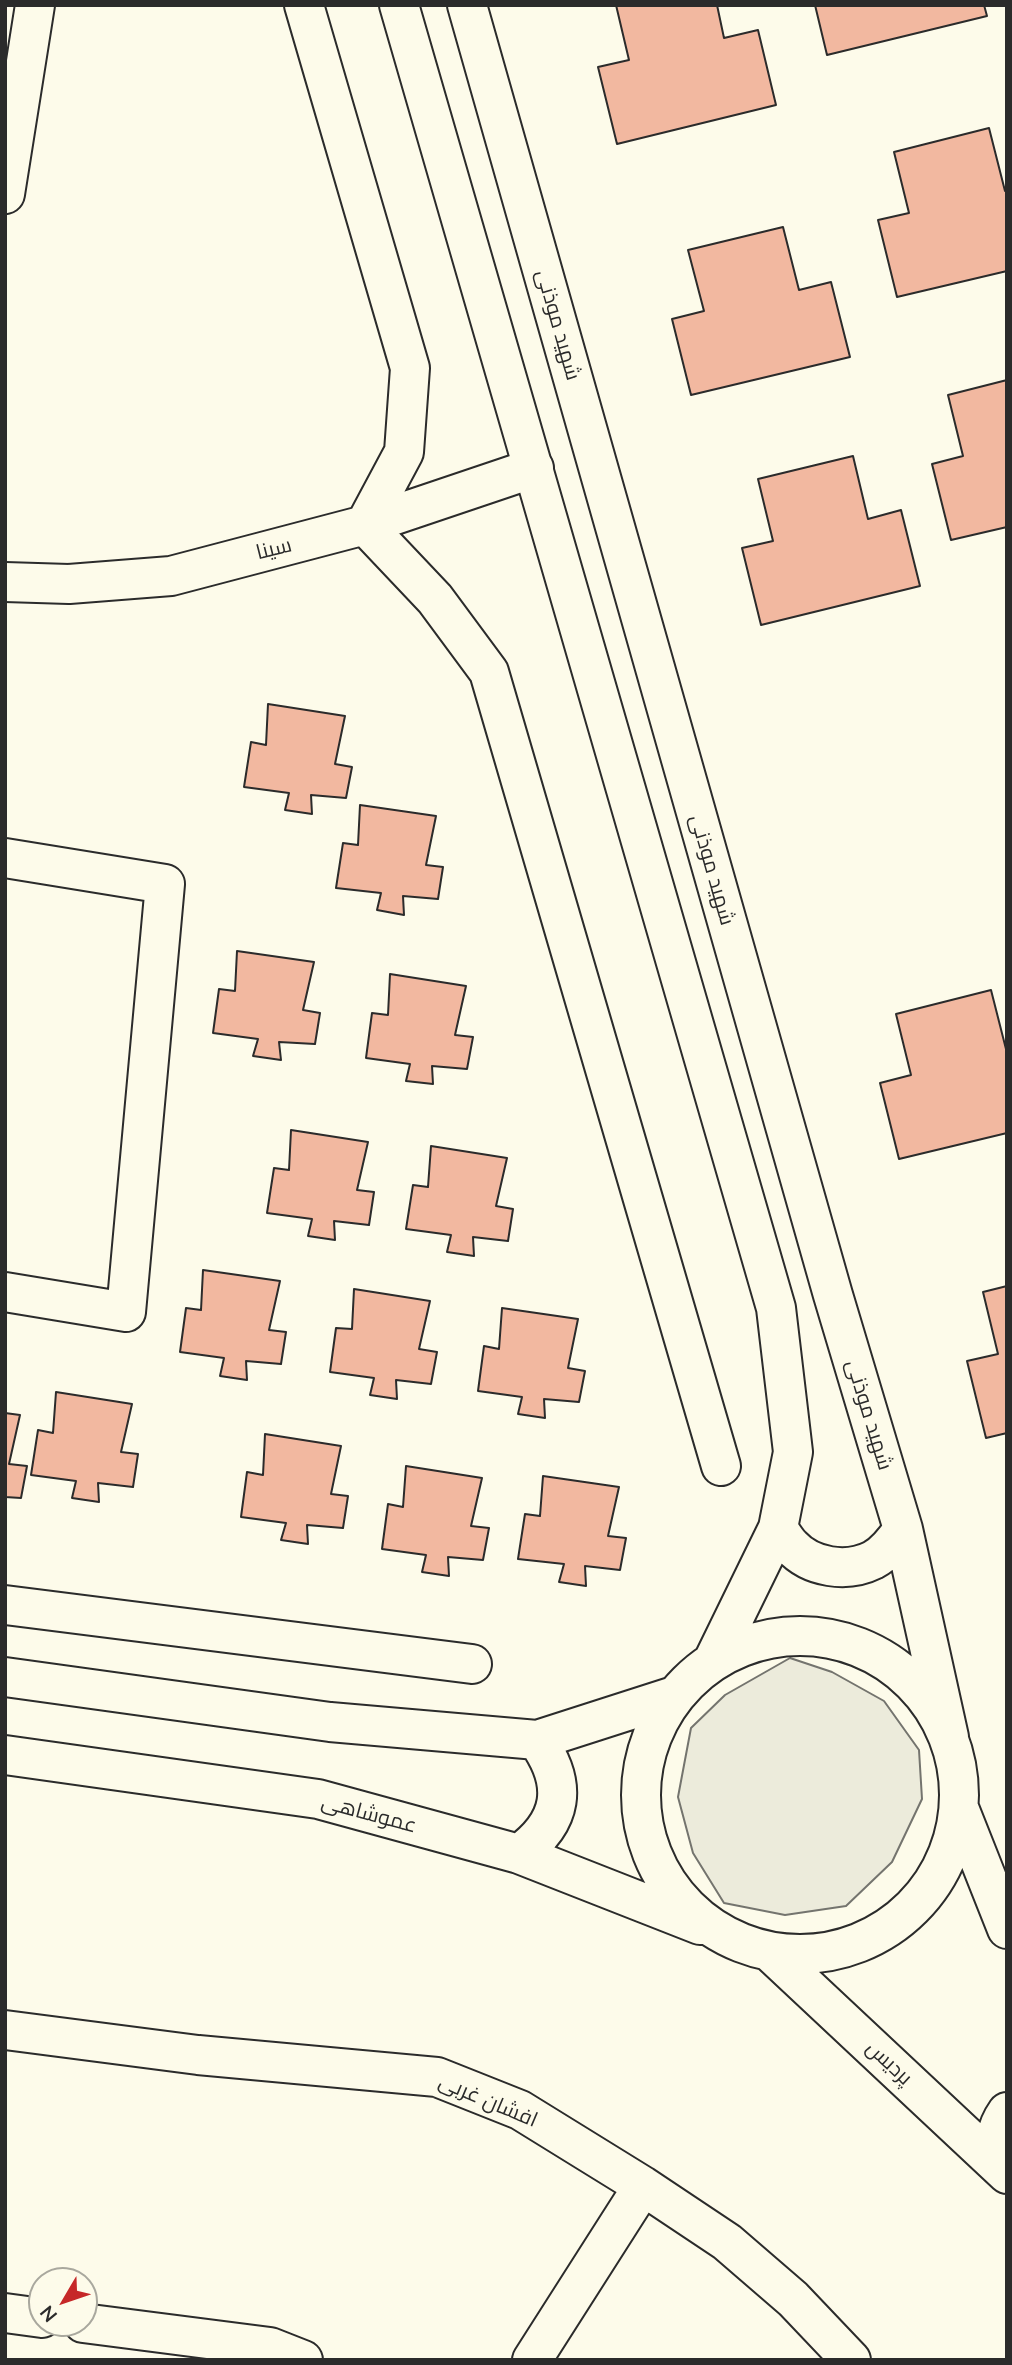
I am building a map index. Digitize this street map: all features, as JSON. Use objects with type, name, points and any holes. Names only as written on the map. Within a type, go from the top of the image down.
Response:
[{"type":"main road","points":[[5,194],[35,5]]},
{"type":"main road","points":[[304,5],[411,368],[404,452],[365,525],[435,599],[489,672],[721,1466]]},
{"type":"main road","points":[[399,5],[776,1308],[793,1452],[778,1528],[714,1659]]},
{"type":"main road","name":"شهید موذنی","points":[[467,5],[833,1295],[904,1529],[949,1737]]},
{"type":"main road","name":"سینا","points":[[5,582],[69,584],[171,576],[365,525],[534,468]]},
{"type":"main road","points":[[5,858],[165,884],[126,1312],[5,1292]]},
{"type":"main road","points":[[778,1528],[791,1546],[809,1560],[830,1567],[852,1567],[873,1560],[891,1546],[904,1529]]},
{"type":"main road","points":[[5,1605],[472,1664]]},
{"type":"main road","points":[[719,1933],[677,1897],[650,1850],[640,1797],[648,1743],[674,1696],[714,1659],[757,1640],[804,1635],[850,1643],[891,1664],[926,1696],[949,1737],[958,1772],[959,1808],[946,1860],[917,1904],[874,1937],[824,1954],[770,1952]]},
{"type":"main road","points":[[5,1676],[330,1722],[537,1740],[674,1696]]},
{"type":"main road","points":[[519,1854],[536,1841],[550,1823],[556,1802],[556,1779],[550,1758],[537,1740]]},
{"type":"main road","name":"عموشاهی","points":[[5,1755],[318,1800],[519,1854],[770,1952]]},
{"type":"main road","points":[[959,1808],[1007,1929]]},
{"type":"main road","name":"پردیس","points":[[770,1952],[1002,2169]]},
{"type":"main road","name":"افشان غربی","points":[[5,2030],[198,2055],[438,2077],[520,2110],[727,2242],[793,2299],[851,2360]]},
{"type":"main road","points":[[1002,2169],[994,2146],[997,2129],[1007,2112]]},
{"type":"main road","points":[[532,2360],[643,2186]]},
{"type":"main road","points":[[5,2313],[28,2316]]},
{"type":"main road","points":[[98,2325],[270,2347],[303,2360]]},
{"type":"shaded area","points":[[790,1658],[832,1672],[884,1701],[919,1750],[922,1799],[892,1862],[846,1906],[785,1915],[724,1903],[693,1853],[678,1797],[691,1728],[725,1695]]},
{"type":"building","points":[[616,5],[717,5],[724,38],[758,30],[776,105],[617,144],[598,67],[629,60]]},
{"type":"building","points":[[815,5],[984,5],[987,16],[827,55]]},
{"type":"building","points":[[989,128],[1007,191],[1007,271],[897,297],[878,220],[909,213],[894,152]]},
{"type":"building","points":[[783,227],[799,290],[831,282],[850,357],[691,395],[672,319],[704,311],[688,250]]},
{"type":"building","points":[[1007,380],[1007,527],[951,540],[932,464],[963,456],[948,395]]},
{"type":"building","points":[[853,456],[868,519],[901,510],[920,586],[761,625],[742,548],[773,541],[758,479]]},
{"type":"building","points":[[268,704],[345,716],[335,764],[352,767],[346,798],[311,795],[312,814],[285,810],[289,793],[244,787],[251,742],[266,745]]},
{"type":"building","points":[[360,805],[436,816],[426,865],[443,867],[438,899],[403,896],[404,915],[377,910],[381,893],[336,888],[343,843],[358,845]]},
{"type":"building","points":[[237,951],[314,962],[303,1010],[320,1013],[315,1044],[279,1042],[281,1060],[253,1056],[258,1039],[213,1033],[219,989],[235,991]]},
{"type":"building","points":[[390,974],[466,986],[455,1035],[473,1037],[467,1069],[432,1066],[433,1084],[406,1081],[410,1064],[366,1058],[372,1013],[388,1015]]},
{"type":"building","points":[[991,990],[1007,1053],[1007,1133],[899,1159],[880,1083],[911,1075],[896,1014]]},
{"type":"building","points":[[291,1130],[368,1142],[357,1190],[374,1192],[369,1225],[334,1221],[335,1240],[308,1236],[312,1219],[267,1213],[274,1168],[289,1170]]},
{"type":"building","points":[[431,1146],[507,1158],[496,1206],[513,1209],[508,1241],[473,1237],[474,1256],[447,1252],[451,1235],[406,1229],[413,1185],[428,1187]]},
{"type":"building","points":[[203,1270],[280,1281],[269,1330],[286,1332],[281,1364],[246,1361],[247,1380],[220,1376],[224,1358],[180,1352],[186,1308],[201,1310]]},
{"type":"building","points":[[1007,1286],[1007,1433],[986,1438],[967,1361],[998,1354],[983,1292]]},
{"type":"building","points":[[354,1289],[430,1301],[419,1349],[437,1352],[431,1384],[396,1380],[397,1399],[370,1395],[374,1378],[330,1372],[336,1328],[352,1329]]},
{"type":"building","points":[[502,1308],[578,1319],[568,1368],[585,1371],[579,1402],[544,1399],[545,1418],[518,1414],[522,1397],[478,1391],[484,1346],[499,1349]]},
{"type":"building","points":[[56,1392],[132,1404],[121,1452],[138,1454],[133,1487],[98,1483],[99,1502],[72,1498],[76,1481],[31,1475],[38,1430],[53,1433]]},
{"type":"building","points":[[5,1413],[20,1415],[9,1464],[27,1466],[21,1498],[5,1497]]},
{"type":"building","points":[[265,1434],[341,1446],[331,1494],[348,1496],[343,1528],[307,1525],[308,1544],[281,1540],[286,1523],[241,1517],[247,1472],[263,1475]]},
{"type":"building","points":[[406,1466],[482,1478],[471,1526],[489,1528],[483,1560],[448,1557],[449,1576],[422,1572],[426,1555],[382,1549],[388,1504],[403,1507]]},
{"type":"building","points":[[543,1476],[619,1487],[608,1536],[626,1538],[620,1570],[585,1566],[586,1586],[559,1582],[564,1564],[518,1559],[525,1514],[540,1516]]}]
